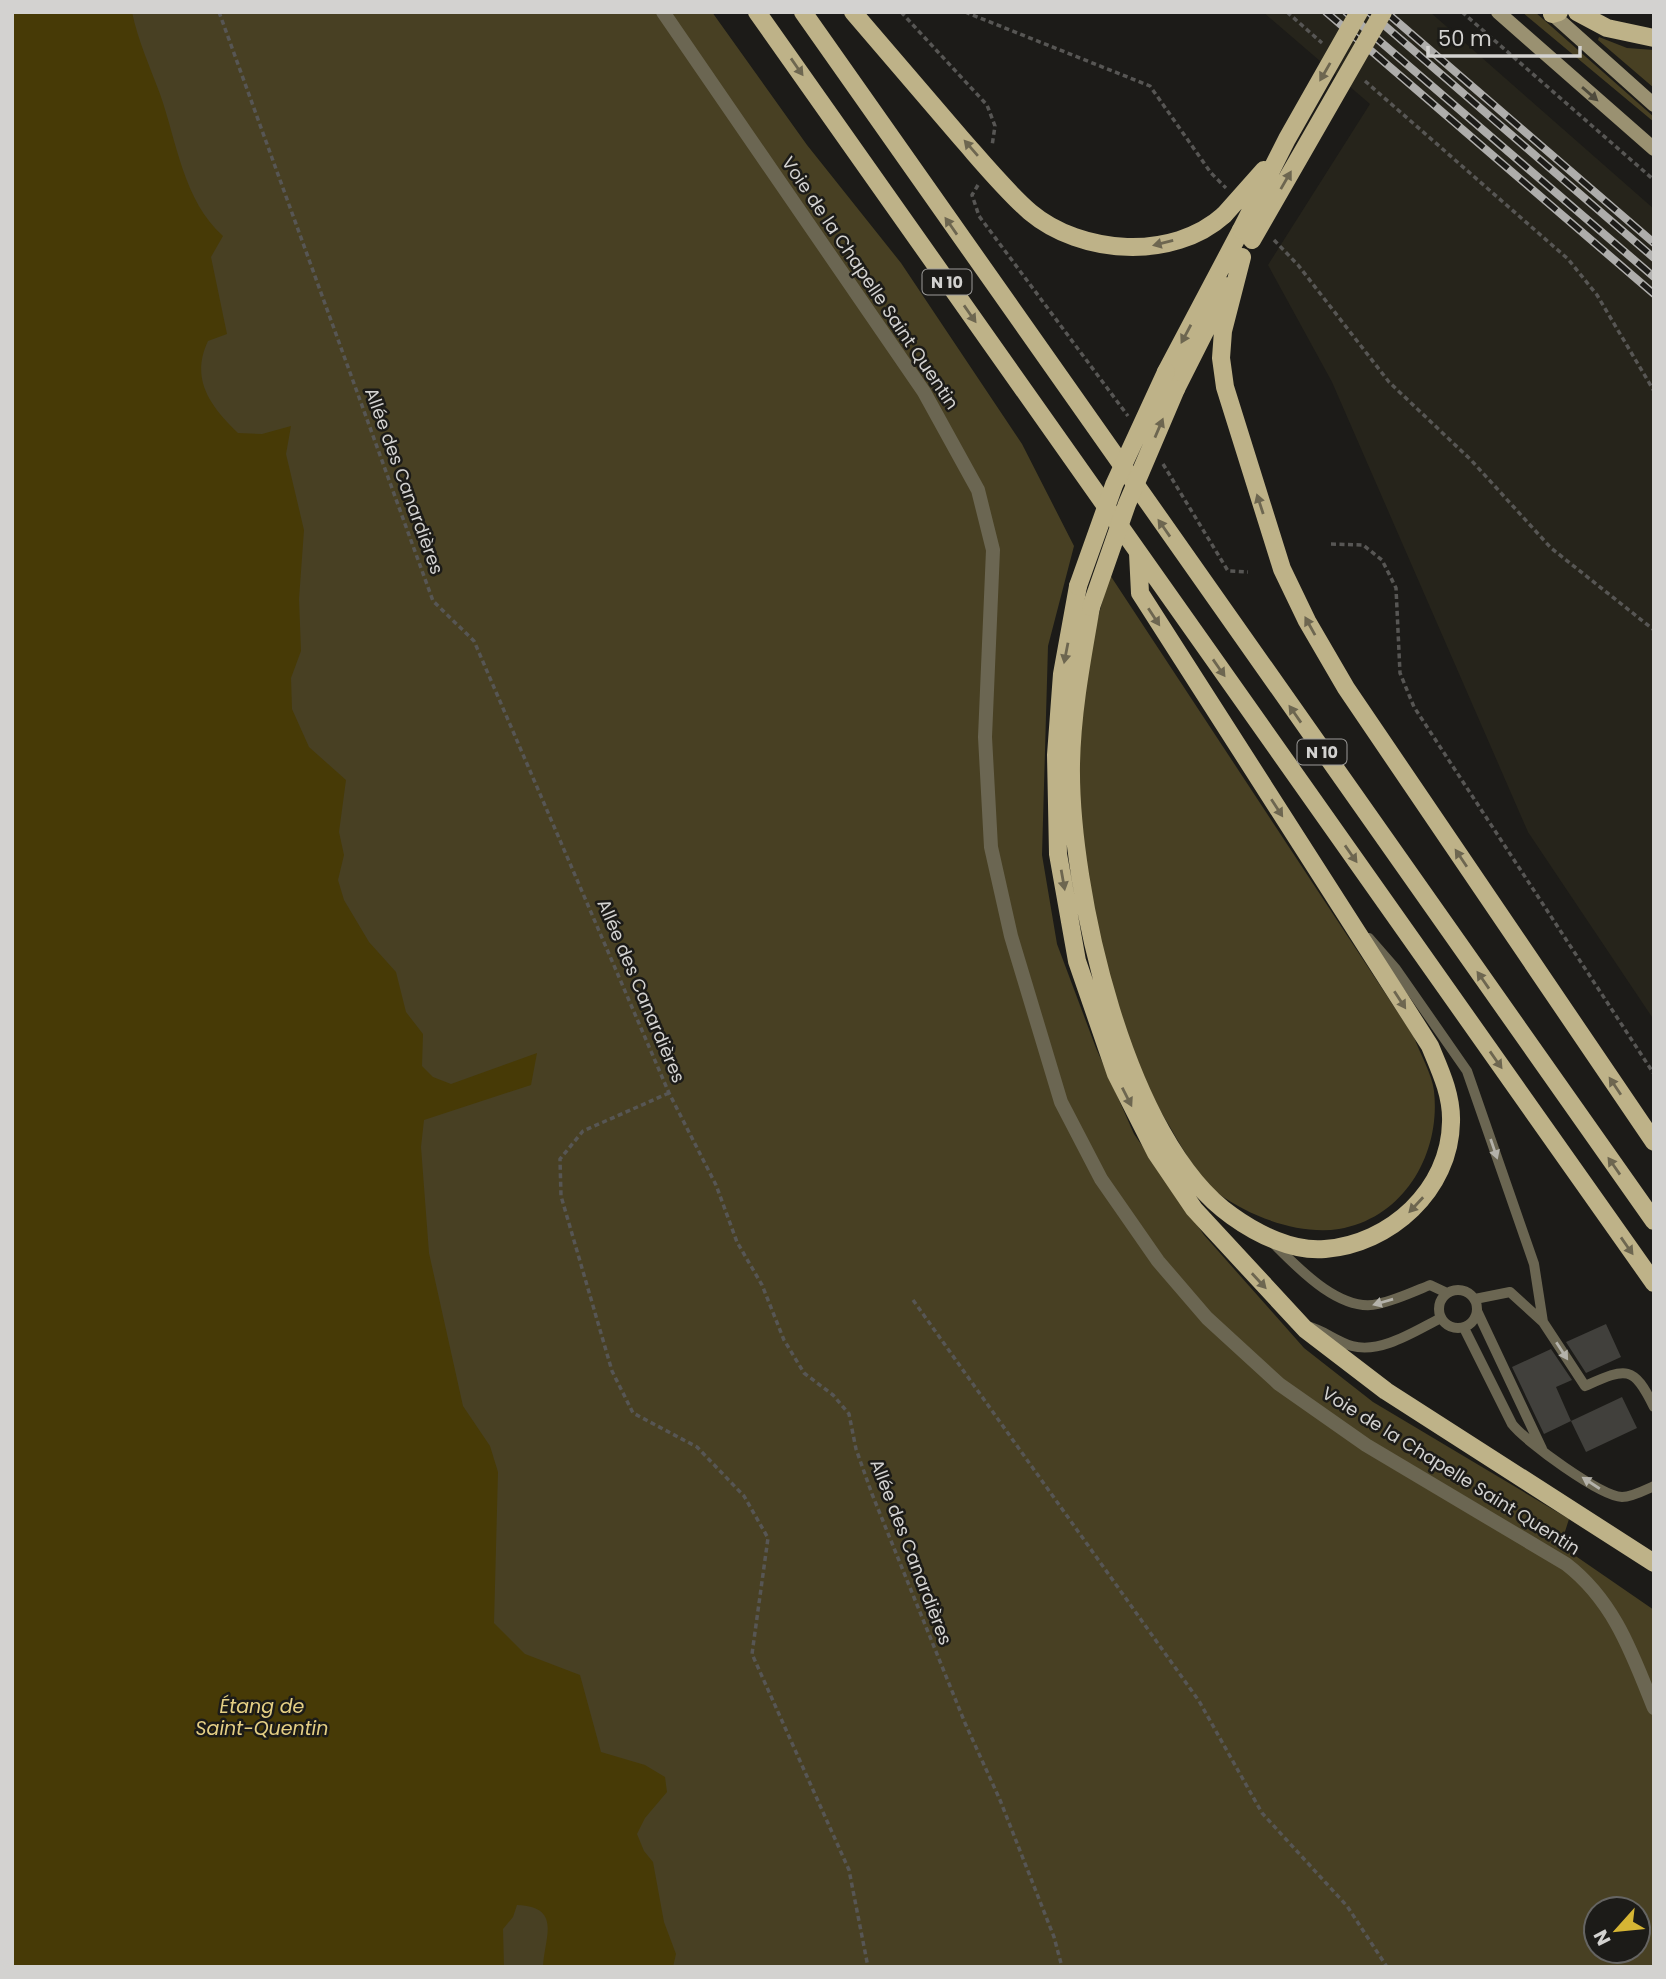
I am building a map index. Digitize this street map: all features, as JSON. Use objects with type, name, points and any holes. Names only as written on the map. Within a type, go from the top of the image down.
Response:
[{"type":"main road","name":"N 10","points":[[757,12],[1654,1283]]},
{"type":"main road","name":"N 10","points":[[803,12],[1654,1222]]},
{"type":"main road","points":[[853,12],[996,177],[1032,213],[1068,235],[1109,245],[1153,246],[1186,237],[1224,215],[1247,192],[1287,139]]},
{"type":"main road","points":[[1359,12],[1287,139],[1247,235],[1223,331],[1221,358],[1225,387],[1282,569],[1307,621],[1346,688],[1654,1142]]},
{"type":"main road","points":[[1383,12],[1166,372],[1114,485],[1079,586],[1062,674],[1056,755],[1058,854],[1077,961],[1116,1074],[1156,1153],[1194,1209],[1300,1325],[1386,1391],[1654,1563]]},
{"type":"main road","points":[[1498,12],[1654,149]]},
{"type":"main road","points":[[1577,12],[1607,28],[1654,38]]},
{"type":"main road","points":[[1554,13],[1654,105]]},
{"type":"main road","points":[[1138,553],[1140,593],[1430,1046],[1445,1081],[1451,1122],[1444,1161],[1426,1195],[1400,1222],[1366,1241],[1324,1250],[1295,1246],[1266,1236],[1230,1215],[1202,1189],[1161,1129],[1131,1068],[1095,961],[1075,856],[1071,764],[1077,686],[1091,607],[1127,504],[1175,389],[1242,257]]},
{"type":"street","name":"Voie de la Chapelle Saint Quentin","points":[[663,12],[924,392],[978,490],[993,550],[985,737],[991,847],[1011,936],[1060,1102],[1101,1179],[1157,1261],[1207,1318],[1279,1384],[1366,1445],[1566,1564],[1589,1581],[1627,1641],[1654,1708]]},
{"type":"lane","points":[[1341,908],[1396,968],[1467,1072],[1534,1264],[1543,1322]]},
{"type":"lane","points":[[1266,1236],[1331,1292],[1356,1305],[1377,1305],[1430,1285],[1447,1293],[1461,1290],[1476,1305],[1543,1451]]},
{"type":"lane","points":[[1476,1305],[1510,1292],[1543,1322],[1585,1386],[1620,1371],[1632,1373],[1643,1385],[1654,1407]]},
{"type":"lane","points":[[1447,1293],[1439,1304],[1441,1318],[1449,1326],[1464,1328],[1473,1322],[1476,1305]]},
{"type":"lane","points":[[1300,1325],[1323,1329],[1353,1346],[1380,1347],[1441,1318]]},
{"type":"lane","points":[[1464,1328],[1512,1424],[1523,1438],[1607,1493],[1624,1497],[1654,1486]]},
{"type":"path","name":"Allée des Canardières","points":[[219,12],[433,601],[474,641],[669,1093],[716,1185],[737,1242],[762,1285],[783,1339],[804,1373],[833,1395],[849,1414],[856,1449],[872,1494],[965,1723],[1005,1812],[1054,1937],[1062,1967]]},
{"type":"path","points":[[901,12],[987,105],[995,126],[992,145]]},
{"type":"path","points":[[965,12],[1150,86],[1211,173],[1228,191]]},
{"type":"path","points":[[1287,12],[1325,46]]},
{"type":"path","points":[[1462,12],[1654,180]]},
{"type":"path","points":[[1363,80],[1568,259],[1597,295],[1654,391]]},
{"type":"path","points":[[981,178],[972,195],[979,216],[1133,424]]},
{"type":"path","points":[[1272,238],[1298,265],[1389,382],[1471,460],[1551,548],[1654,630]]},
{"type":"path","points":[[1158,456],[1228,571],[1248,572]]},
{"type":"path","points":[[1331,544],[1363,545],[1382,560],[1396,588],[1400,673],[1414,707],[1654,1074]]},
{"type":"path","points":[[669,1093],[583,1131],[560,1159],[561,1196],[611,1371],[633,1413],[697,1447],[744,1496],[768,1538],[752,1654],[849,1870],[868,1967]]},
{"type":"path","points":[[913,1300],[1199,1701],[1262,1813],[1346,1906],[1387,1967]]},
{"type":"shaded area","points":[[12,12],[712,12],[807,145],[901,263],[1022,444],[1074,546],[1048,646],[1042,855],[1057,944],[1096,1048],[1134,1134],[1204,1235],[1304,1348],[1373,1402],[1569,1519],[1562,1541],[1519,1517],[1654,1610],[1654,1967],[12,1967]]},
{"type":"shaded area","points":[[1263,12],[1430,12],[1654,209],[1654,1020],[1528,832],[1332,382],[1268,265],[1370,104]]},
{"type":"shaded area","points":[[1522,12],[1535,12],[1654,117],[1654,122]]},
{"type":"shaded area","points":[[1599,37],[1627,48],[1654,50],[1654,88],[1598,40]]},
{"type":"shaded area","points":[[1110,575],[1414,1037],[1428,1071],[1433,1084],[1435,1115],[1424,1159],[1414,1180],[1399,1197],[1382,1212],[1362,1222],[1339,1229],[1292,1227],[1260,1217],[1219,1194],[1196,1169],[1164,1117],[1140,1070],[1120,1021],[1103,970],[1090,917],[1077,810],[1076,756],[1082,688]]},
{"type":"water","name":"Étang de Saint-Quentin","points":[[12,12],[132,12],[190,188],[210,222],[223,236],[211,257],[227,334],[208,341],[201,368],[202,380],[211,402],[238,433],[262,434],[291,426],[286,454],[304,530],[299,599],[301,651],[291,678],[292,709],[309,747],[346,780],[339,832],[344,855],[338,880],[344,900],[369,942],[396,972],[406,1012],[423,1034],[422,1066],[433,1077],[451,1084],[537,1053],[531,1085],[424,1120],[421,1147],[429,1253],[463,1406],[490,1446],[498,1472],[494,1623],[525,1654],[580,1675],[601,1752],[645,1765],[665,1777],[667,1792],[645,1818],[637,1834],[644,1851],[653,1862],[664,1922],[676,1954],[673,1967],[543,1967],[548,1926],[546,1918],[541,1911],[517,1905],[513,1917],[503,1929],[504,1967],[12,1967]]},
{"type":"building","points":[[1606,1324],[1621,1357],[1586,1373],[1566,1342]]},
{"type":"building","points":[[1551,1349],[1572,1380],[1556,1387],[1571,1421],[1544,1434],[1512,1367]]},
{"type":"building","points":[[1622,1397],[1637,1428],[1586,1452],[1571,1421]]},
{"type":"railway","points":[[1326,12],[1654,294]]},
{"type":"railway","points":[[1346,12],[1654,277]]},
{"type":"railway","points":[[1369,12],[1654,258]]},
{"type":"railway","points":[[1386,12],[1654,243]]}]
